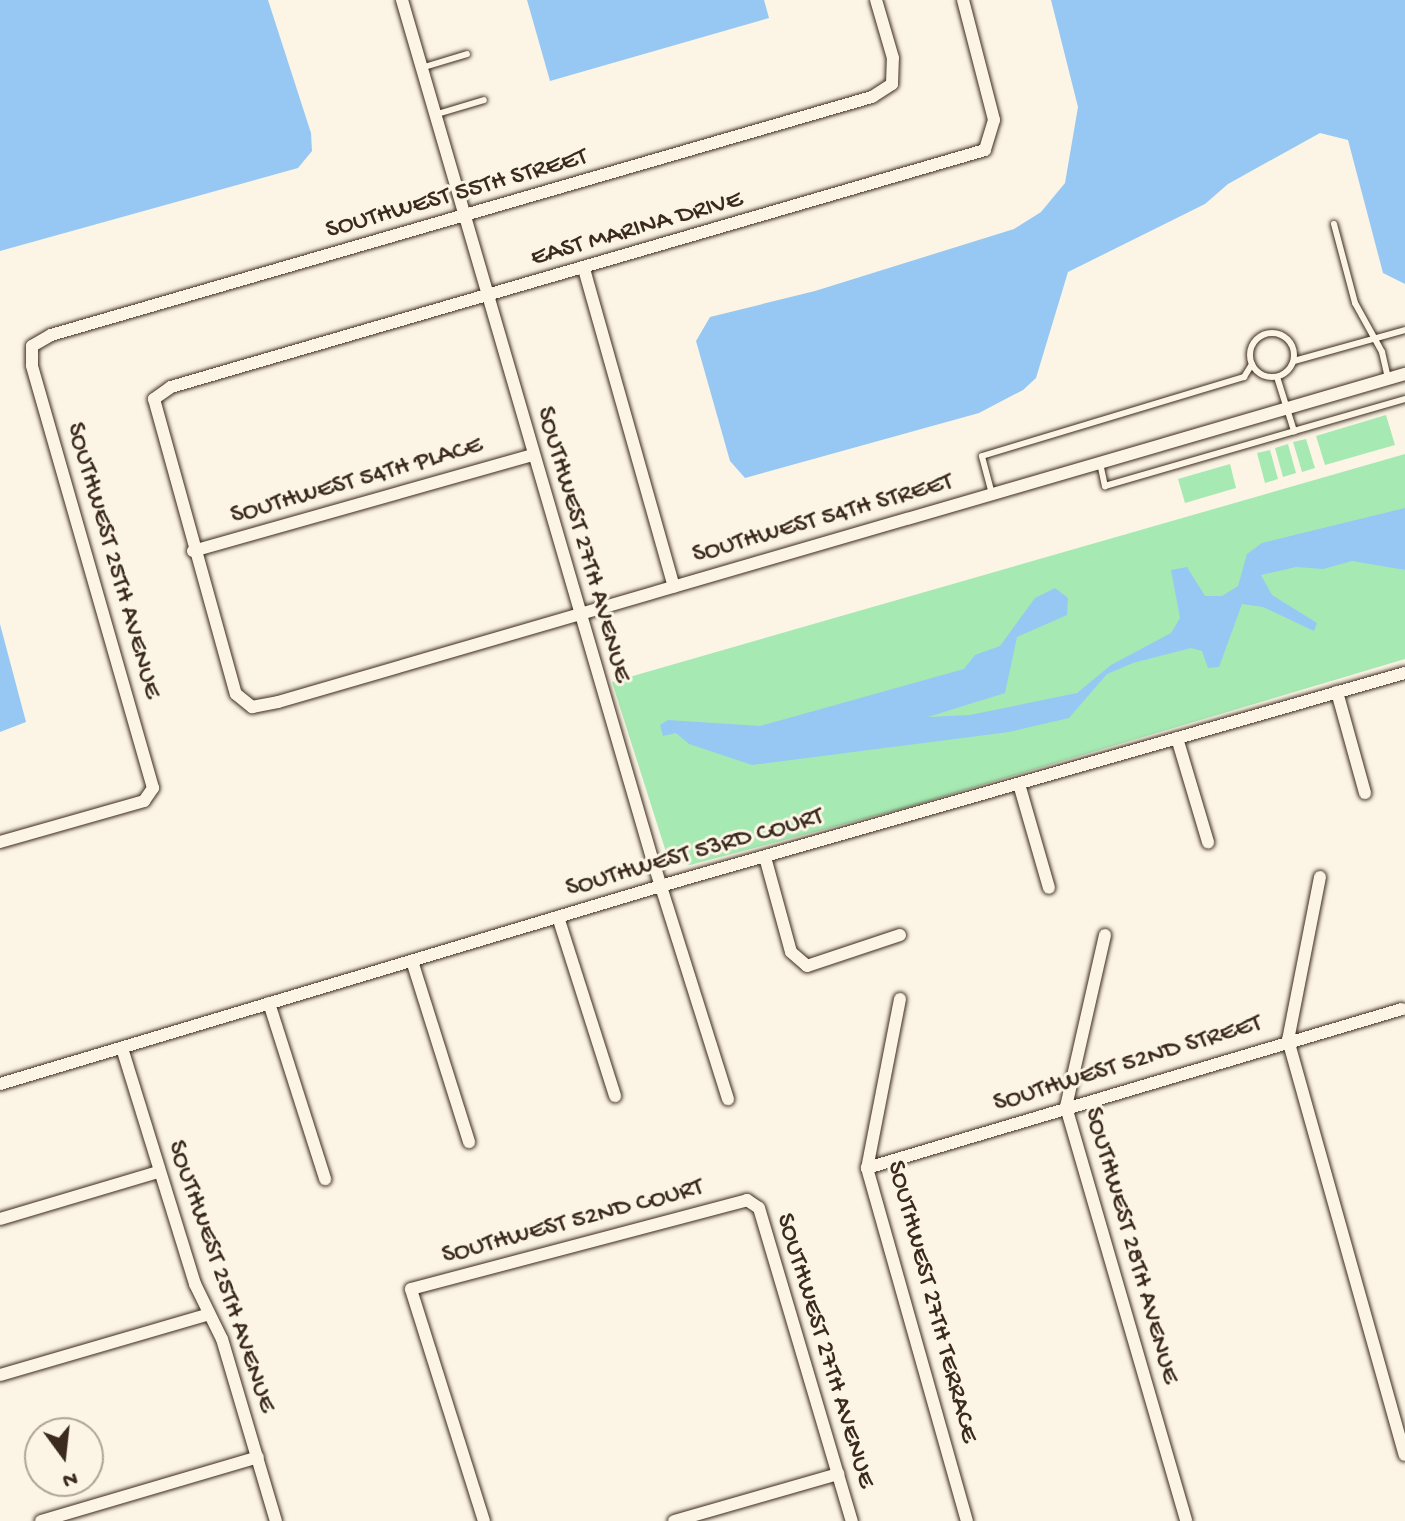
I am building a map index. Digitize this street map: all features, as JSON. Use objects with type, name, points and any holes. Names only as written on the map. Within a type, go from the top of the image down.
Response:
[{"type":"street","name":"SOUTHWEST 27TH AVENUE","points":[[403,0],[579,614],[728,1099]]},
{"type":"street","name":"SOUTHWEST 55TH STREET","points":[[32,346],[51,335],[872,97],[892,84],[893,58],[876,0]]},
{"type":"street","name":"EAST MARINA DRIVE","points":[[193,551],[154,399],[171,387],[489,297],[985,150],[994,120],[963,0]]},
{"type":"street","points":[[584,269],[674,586]]},
{"type":"street","name":"SOUTHWEST 25TH AVENUE","points":[[0,842],[144,801],[153,788],[32,365],[32,346]]},
{"type":"street","name":"SOUTHWEST 54TH STREET","points":[[193,551],[236,694],[252,707],[1405,374]]},
{"type":"street","name":"SOUTHWEST 54TH PLACE","points":[[193,551],[532,455]]},
{"type":"street","name":"SOUTHWEST 53RD COURT","points":[[0,1084],[664,885],[1405,673]]},
{"type":"street","points":[[1337,692],[1365,793]]},
{"type":"street","points":[[1177,738],[1208,842]]},
{"type":"street","points":[[1019,784],[1049,888]]},
{"type":"street","points":[[765,857],[791,952],[807,966],[900,935]]},
{"type":"street","points":[[1320,877],[1288,1040],[1405,1455]]},
{"type":"street","points":[[558,917],[615,1096]]},
{"type":"street","name":"SOUTHWEST 28TH AVENUE","points":[[1105,935],[1066,1107],[1186,1521]]},
{"type":"street","points":[[412,961],[469,1142]]},
{"type":"street","name":"SOUTHWEST 27TH TERRACE","points":[[900,999],[867,1168],[967,1521]]},
{"type":"street","points":[[269,1003],[325,1179]]},
{"type":"street","name":"SOUTHWEST 52ND STREET","points":[[867,1168],[1403,1008]]},
{"type":"street","name":"SOUTHWEST 25TH AVENUE","points":[[122,1048],[158,1172],[206,1315],[222,1339],[276,1521]]},
{"type":"street","points":[[0,1219],[158,1172]]},
{"type":"street","name":"SOUTHWEST 27TH AVENUE","points":[[747,1200],[759,1208],[852,1521]]},
{"type":"street","name":"SOUTHWEST 52ND COURT","points":[[484,1521],[411,1289],[747,1200]]},
{"type":"street","points":[[0,1375],[206,1315]]},
{"type":"street","points":[[41,1521],[258,1457]]},
{"type":"street","points":[[674,1521],[838,1474]]},
{"type":"lane","points":[[421,68],[467,54]]},
{"type":"lane","points":[[434,115],[484,100]]},
{"type":"lane","points":[[1334,224],[1355,303],[1374,339],[1388,379]]},
{"type":"lane","points":[[1277,377],[1294,361],[1405,330]]},
{"type":"lane","points":[[992,494],[982,456],[1244,377],[1252,364],[1251,349],[1267,333],[1288,340],[1294,361]]},
{"type":"lane","points":[[1252,364],[1262,375],[1277,377]]},
{"type":"lane","points":[[1277,377],[1294,431]]},
{"type":"lane","points":[[1100,463],[1105,486],[1405,399]]},
{"type":"green space","points":[[1386,415],[1395,445],[1325,465],[1316,436]]},
{"type":"green space","points":[[1306,439],[1315,468],[1302,472],[1293,442]]},
{"type":"green space","points":[[1288,444],[1296,473],[1283,477],[1275,448]]},
{"type":"green space","points":[[1270,450],[1278,479],[1265,483],[1257,453]]},
{"type":"green space","points":[[1405,454],[1405,659],[905,808],[690,865],[672,860],[666,852],[612,682]]},
{"type":"green space","points":[[1230,464],[1236,488],[1185,503],[1178,479]]},
{"type":"water","points":[[0,0],[268,0],[311,133],[312,151],[298,168],[0,251]]},
{"type":"water","points":[[527,0],[764,0],[769,18],[550,81]]},
{"type":"water","points":[[1051,0],[1405,0],[1405,284],[1383,273],[1348,140],[1320,133],[1228,184],[1205,204],[1068,272],[1036,378],[1023,390],[979,413],[745,478],[730,461],[696,341],[710,317],[815,291],[1014,229],[1041,212],[1065,183],[1078,107]]},
{"type":"water","points":[[1405,508],[1405,570],[1352,561],[1323,569],[1296,567],[1261,575],[1272,595],[1317,623],[1314,631],[1263,607],[1242,604],[1219,667],[1208,668],[1202,651],[1191,648],[1133,663],[1107,674],[1069,718],[1009,732],[752,765],[689,744],[676,733],[663,736],[660,725],[668,720],[760,726],[964,669],[975,655],[1000,646],[1035,598],[1055,588],[1068,598],[1067,615],[1017,637],[1005,693],[928,717],[970,715],[1077,693],[1111,665],[1171,633],[1180,618],[1171,570],[1187,567],[1205,596],[1222,596],[1238,586],[1247,554],[1262,543]]},
{"type":"water","points":[[0,624],[26,722],[0,732]]}]
